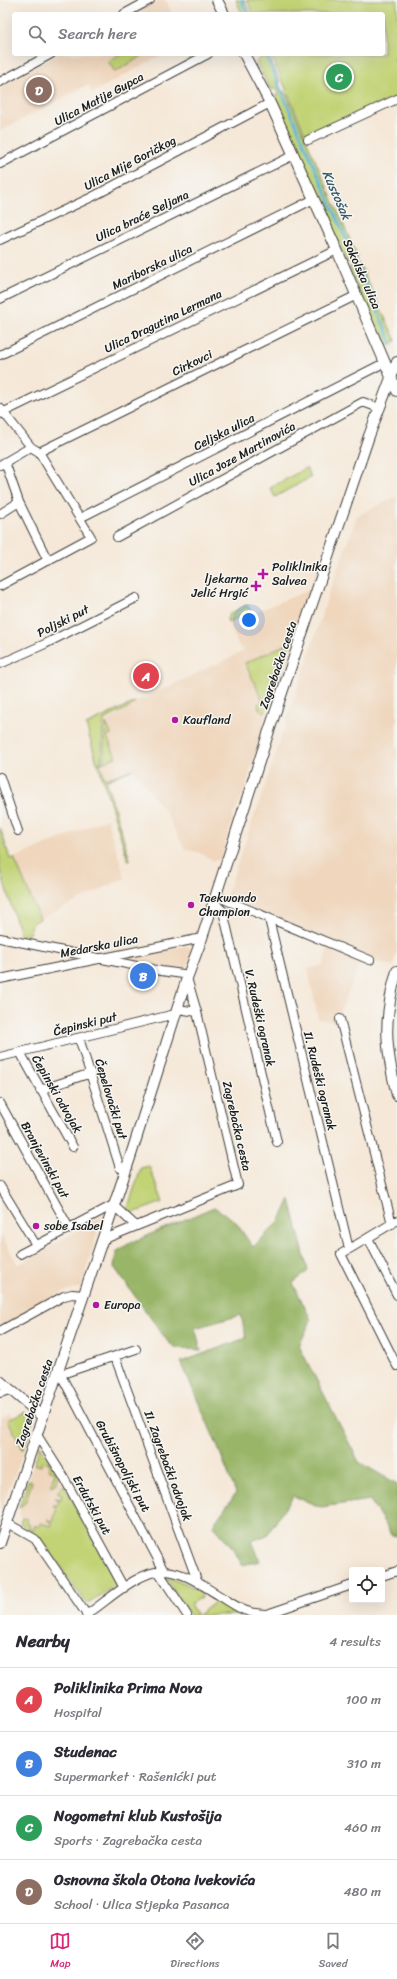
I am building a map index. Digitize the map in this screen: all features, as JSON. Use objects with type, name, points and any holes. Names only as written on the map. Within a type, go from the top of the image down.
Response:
[{"type":"street","points":[[128,12],[150,0]]},
{"type":"street","points":[[217,0],[223,12]]},
{"type":"street","points":[[0,82],[47,56]]},
{"type":"street","name":"Ulica Matije Gupca","points":[[0,164],[204,56]]},
{"type":"street","name":"Sokolska ulica","points":[[245,56],[270,103],[314,199],[357,295],[397,392]]},
{"type":"street","points":[[308,140],[397,99]]},
{"type":"street","name":"Ulica Mije Goričkog","points":[[0,240],[92,197],[270,103]]},
{"type":"street","name":"Ulica braće Seljana","points":[[0,299],[294,155]]},
{"type":"street","name":"Mariborska ulica","points":[[0,355],[314,199]]},
{"type":"street","name":"Ulica Dragutina Lermana","points":[[1,412],[337,250]]},
{"type":"street","name":"Cirkovci","points":[[39,452],[357,295]]},
{"type":"street","name":"Zagrebačka cesta","points":[[0,1543],[58,1374],[266,740],[397,362]]},
{"type":"street","name":"Celjska ulica","points":[[80,518],[378,366]]},
{"type":"street","name":"Ulica Joze Martinovića","points":[[117,537],[363,402],[380,408]]},
{"type":"street","points":[[0,586],[91,538],[39,452],[31,447],[1,412]]},
{"type":"street","points":[[31,447],[3,464],[19,502],[48,561]]},
{"type":"street","points":[[0,514],[19,502]]},
{"type":"street","name":"Poljski put","points":[[0,664],[46,644],[136,598]]},
{"type":"street","points":[[0,777],[18,831]]},
{"type":"street","points":[[215,899],[370,960]]},
{"type":"street","name":"V. Rudeški ogranak","points":[[215,899],[223,911],[277,1142]]},
{"type":"street","name":"II. Rudeški ogranak","points":[[269,919],[349,1249]]},
{"type":"street","points":[[0,938],[161,971],[183,974],[187,978]]},
{"type":"street","name":"Medarska ulica","points":[[0,979],[202,938]]},
{"type":"street","points":[[397,971],[388,1002],[386,1025],[387,1049],[397,1095]]},
{"type":"street","name":"Zagrebačka cesta","points":[[102,1240],[238,1185],[197,1012],[187,978]]},
{"type":"street","points":[[177,1013],[197,1012]]},
{"type":"street","name":"Čepinski put","points":[[0,1057],[177,1013]]},
{"type":"street","points":[[340,1019],[395,1222],[340,1254],[397,1366]]},
{"type":"street","name":"Čepelovački put","points":[[79,1038],[120,1168]]},
{"type":"street","name":"Čepinski odvojak","points":[[20,1052],[40,1090],[73,1146]]},
{"type":"street","points":[[40,1090],[91,1073]]},
{"type":"street","name":"Branjevinski put","points":[[0,1103],[69,1228]]},
{"type":"street","points":[[0,1186],[36,1245]]},
{"type":"street","points":[[20,1254],[113,1205],[136,1226]]},
{"type":"street","points":[[368,1238],[397,1295]]},
{"type":"street","points":[[0,1331],[64,1296],[72,1294],[84,1295]]},
{"type":"street","points":[[58,1374],[115,1357],[136,1349]]},
{"type":"street","name":"II. Zagrebački odvojak","points":[[115,1357],[198,1583]]},
{"type":"street","name":"Grubišnopoljski put","points":[[58,1374],[63,1379],[161,1571],[187,1615]]},
{"type":"street","points":[[0,1381],[43,1417]]},
{"type":"street","points":[[0,1393],[10,1390]]},
{"type":"street","name":"Erdutski put","points":[[37,1435],[63,1476],[124,1588]]},
{"type":"street","points":[[7,1523],[34,1539],[86,1615],[124,1588],[144,1576],[161,1571],[180,1575],[198,1583],[246,1614],[272,1614],[320,1595],[349,1586]]},
{"type":"street","points":[[385,1575],[397,1571]]},
{"type":"shaded area","points":[[157,0],[166,0],[171,12],[136,12]]},
{"type":"shaded area","points":[[55,56],[159,56],[92,93],[87,85],[0,131],[0,87]]},
{"type":"shaded area","points":[[397,496],[397,950],[393,966],[362,958],[336,1022],[318,1019],[308,969],[323,965],[329,944],[226,896],[264,789],[330,590],[357,516]]},
{"type":"shaded area","points":[[312,589],[286,666],[267,714],[245,790],[234,814],[224,853],[221,859],[214,861],[200,853],[184,848],[166,813],[133,769],[105,779],[100,764],[116,757],[107,737],[111,734],[105,722],[128,709],[127,706],[244,651],[243,648],[241,650],[228,623]]},
{"type":"shaded area","points":[[107,819],[125,878],[40,919],[14,858]]},
{"type":"shaded area","points":[[186,946],[190,948],[192,954],[187,968],[180,971],[121,960],[119,957]]},
{"type":"shaded area","points":[[102,1216],[81,1287],[65,1291],[0,1327],[0,1233],[18,1265]]},
{"type":"shaded area","points":[[10,1413],[30,1435],[0,1512],[0,1418]]},
{"type":"shaded area","points":[[40,1445],[66,1488],[53,1528],[36,1535],[21,1524],[19,1508]]},
{"type":"green space","points":[[236,0],[244,0],[249,12],[241,12]]},
{"type":"green space","points":[[247,0],[397,0],[397,57],[394,59],[397,66],[397,96],[307,138],[272,56],[385,56],[385,12],[252,12]]},
{"type":"green space","points":[[117,56],[142,56],[115,72],[108,61]]},
{"type":"green space","points":[[260,56],[269,56],[280,82],[279,84],[282,92],[284,91],[287,96],[358,258],[356,259],[396,341],[388,345],[382,342],[349,268],[351,266],[352,268],[355,266],[352,261],[347,263],[273,98],[278,94],[276,89],[270,89],[256,62],[261,58]]},
{"type":"green space","points":[[306,468],[311,477],[275,497],[270,488]]},
{"type":"green space","points":[[247,605],[251,611],[228,622],[227,619],[231,613]]},
{"type":"green space","points":[[289,643],[290,644],[265,712],[259,709],[258,704],[263,701],[245,663]]},
{"type":"green space","points":[[135,702],[130,707],[104,720],[101,761],[97,763],[86,725]]},
{"type":"green space","points":[[106,723],[111,734],[107,737],[116,757],[100,764],[105,779],[133,769],[106,781],[130,860],[128,860],[98,764],[103,761]]},
{"type":"green space","points":[[0,827],[10,859],[14,858],[40,919],[33,923],[29,934],[25,934],[21,938],[0,869]]},
{"type":"green space","points":[[149,1166],[163,1202],[133,1213],[127,1210],[141,1168]]},
{"type":"green space","points":[[290,1199],[308,1271],[293,1283],[311,1320],[299,1346],[359,1462],[397,1484],[397,1536],[392,1535],[370,1500],[321,1507],[293,1496],[267,1535],[252,1541],[260,1561],[242,1565],[233,1548],[213,1525],[236,1493],[181,1362],[246,1338],[241,1315],[195,1328],[201,1350],[176,1348],[168,1342],[114,1267],[116,1252],[130,1243],[214,1207],[234,1220],[253,1247],[280,1220]]},
{"type":"green space","points":[[26,1412],[32,1423],[23,1450],[8,1420]]},
{"type":"green space","points":[[40,1445],[58,1474],[57,1483],[50,1487],[55,1472],[49,1469],[50,1463],[42,1461],[41,1466],[34,1464]]},
{"type":"green space","points":[[28,1480],[32,1482],[25,1503],[19,1508]]},
{"type":"green space","points":[[64,1485],[117,1584],[88,1604],[79,1594],[41,1539],[40,1540],[20,1523],[22,1518],[28,1519],[26,1523],[30,1525],[29,1528],[33,1530],[35,1525],[39,1527],[40,1523],[51,1526],[52,1523],[47,1520],[53,1521],[57,1508],[52,1505],[57,1505],[59,1500],[55,1498],[61,1499],[62,1494],[57,1492]]},
{"type":"green space","points":[[165,1577],[185,1583],[202,1592],[200,1595],[201,1597],[190,1604],[197,1615],[190,1615]]},
{"type":"green space","points":[[215,1602],[238,1615],[198,1615]]},
{"type":"waterway","name":"Kustošak","points":[[241,0],[246,12]]},
{"type":"waterway","name":"Kustošak","points":[[266,56],[392,344]]},
{"type":"place","name":"Nogometni klub Kustošija","points":[[339,77]]},
{"type":"place","name":"Osnovna škola Otona Ivekovića","points":[[39,90]]},
{"type":"place","name":"Poliklinika Salvea","points":[[263,574]]},
{"type":"place","name":"ljekarna Jelić Hrgić","points":[[256,586]]},
{"type":"place","name":"Poliklinika Prima Nova","points":[[146,676]]},
{"type":"place","name":"Kaufland","points":[[175,720]]},
{"type":"place","name":"Taekwondo Champion","points":[[191,905]]},
{"type":"place","name":"Studenac","points":[[143,976]]},
{"type":"place","name":"sobe Isabel","points":[[36,1226]]},
{"type":"place","name":"Europa","points":[[96,1305]]}]
